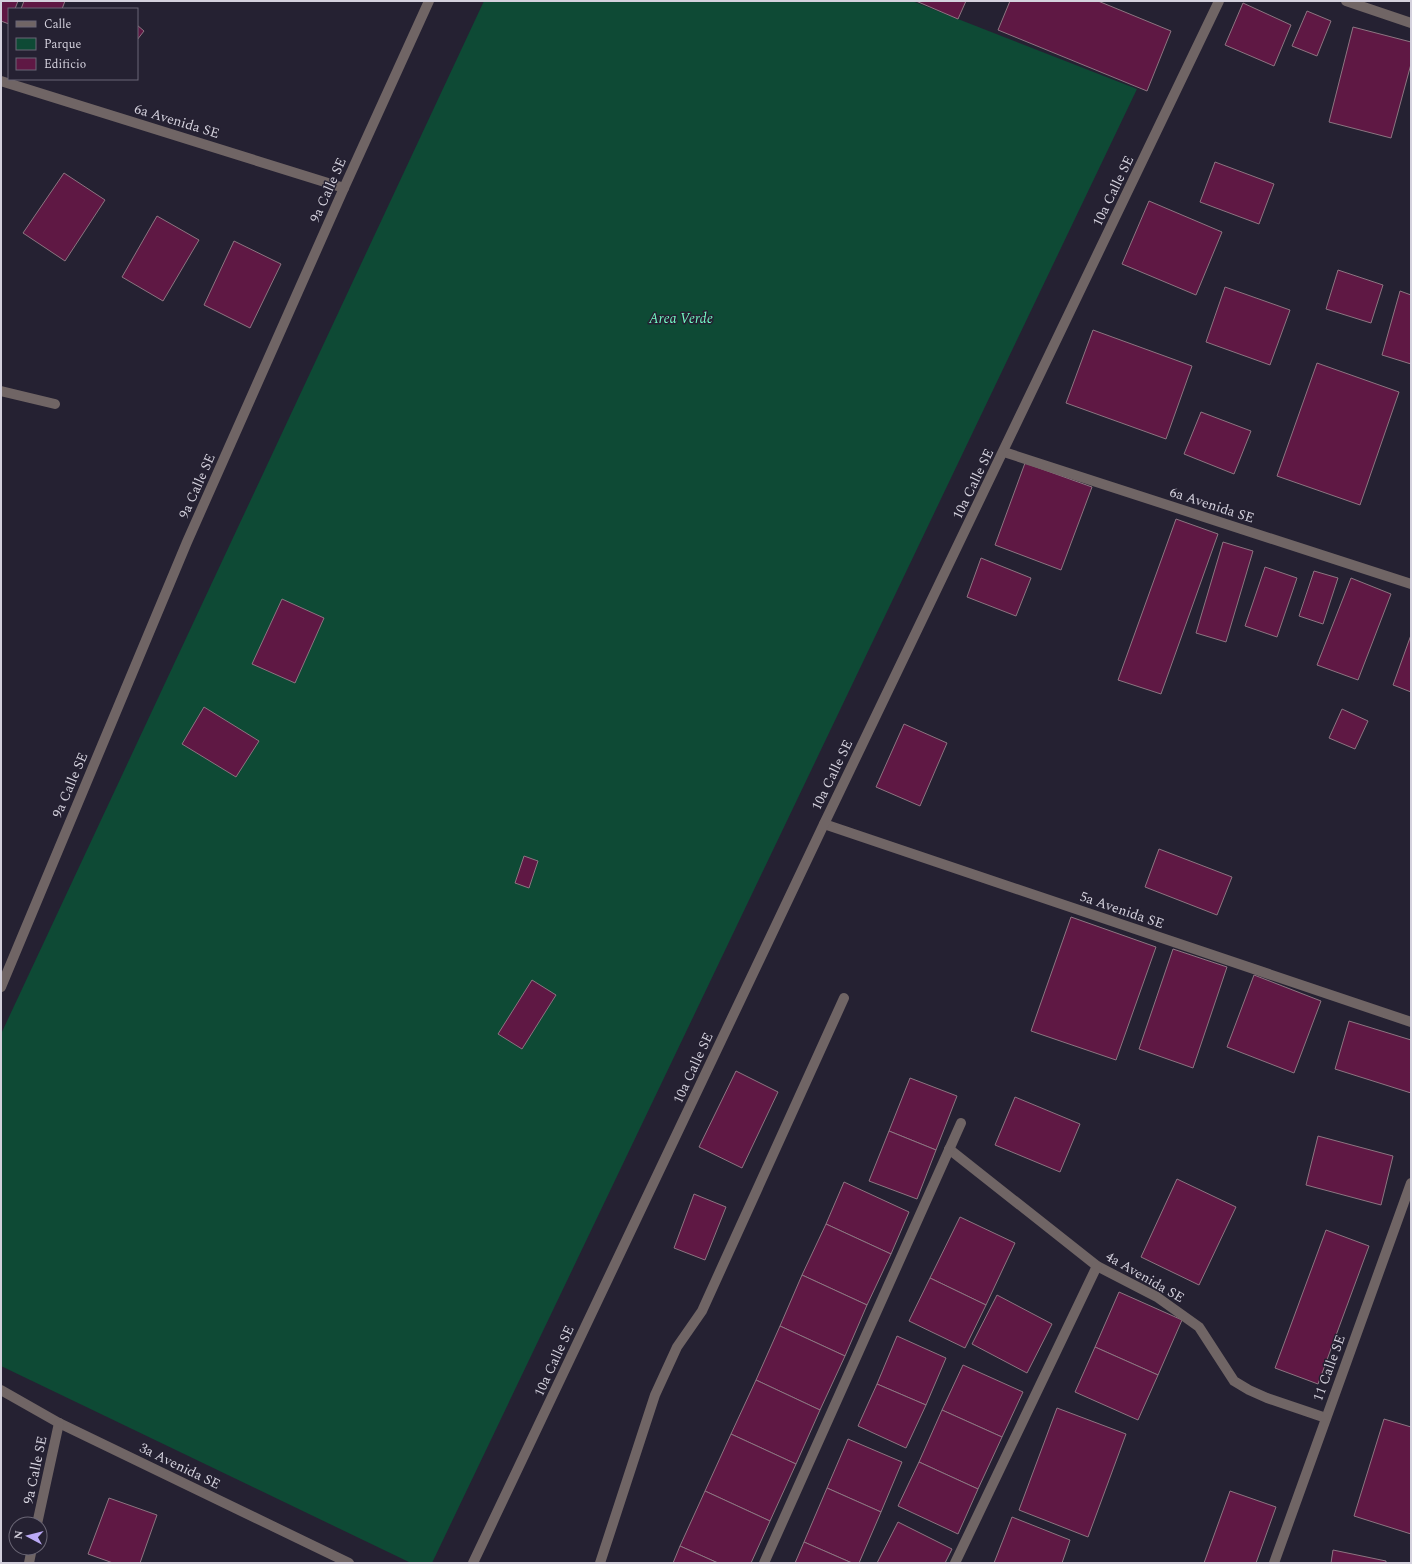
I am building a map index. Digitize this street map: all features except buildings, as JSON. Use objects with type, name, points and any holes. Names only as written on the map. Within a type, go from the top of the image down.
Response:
[{"type":"street","name":"9a Calle SE","points":[[1,987],[187,542],[344,188],[429,1]]},
{"type":"street","name":"10a Calle SE","points":[[473,1563],[824,824],[1004,452],[1219,1]]},
{"type":"street","points":[[1346,1],[1411,23]]},
{"type":"street","name":"6a Avenida SE","points":[[1,81],[344,188]]},
{"type":"street","points":[[1,391],[55,404]]},
{"type":"street","name":"6a Avenida SE","points":[[1004,452],[1411,584]]},
{"type":"street","name":"5a Avenida SE","points":[[824,824],[1411,1022]]},
{"type":"street","points":[[600,1563],[655,1395],[677,1347],[702,1311],[844,998]]},
{"type":"street","points":[[764,1563],[961,1123]]},
{"type":"street","name":"4a Avenida SE","points":[[949,1149],[1098,1266],[1157,1297],[1199,1327],[1234,1381],[1267,1398],[1326,1418]]},
{"type":"street","name":"11 Calle SE","points":[[1274,1563],[1411,1183]]},
{"type":"street","points":[[955,1563],[1098,1266]]},
{"type":"street","name":"3a Avenida SE","points":[[1,1390],[59,1423],[349,1563]]},
{"type":"street","name":"9a Calle SE","points":[[39,1516],[59,1423]]},
{"type":"green space","name":"Area Verde","points":[[484,1],[912,1],[1137,89],[432,1563],[411,1563],[1,1366],[1,1034]]}]
